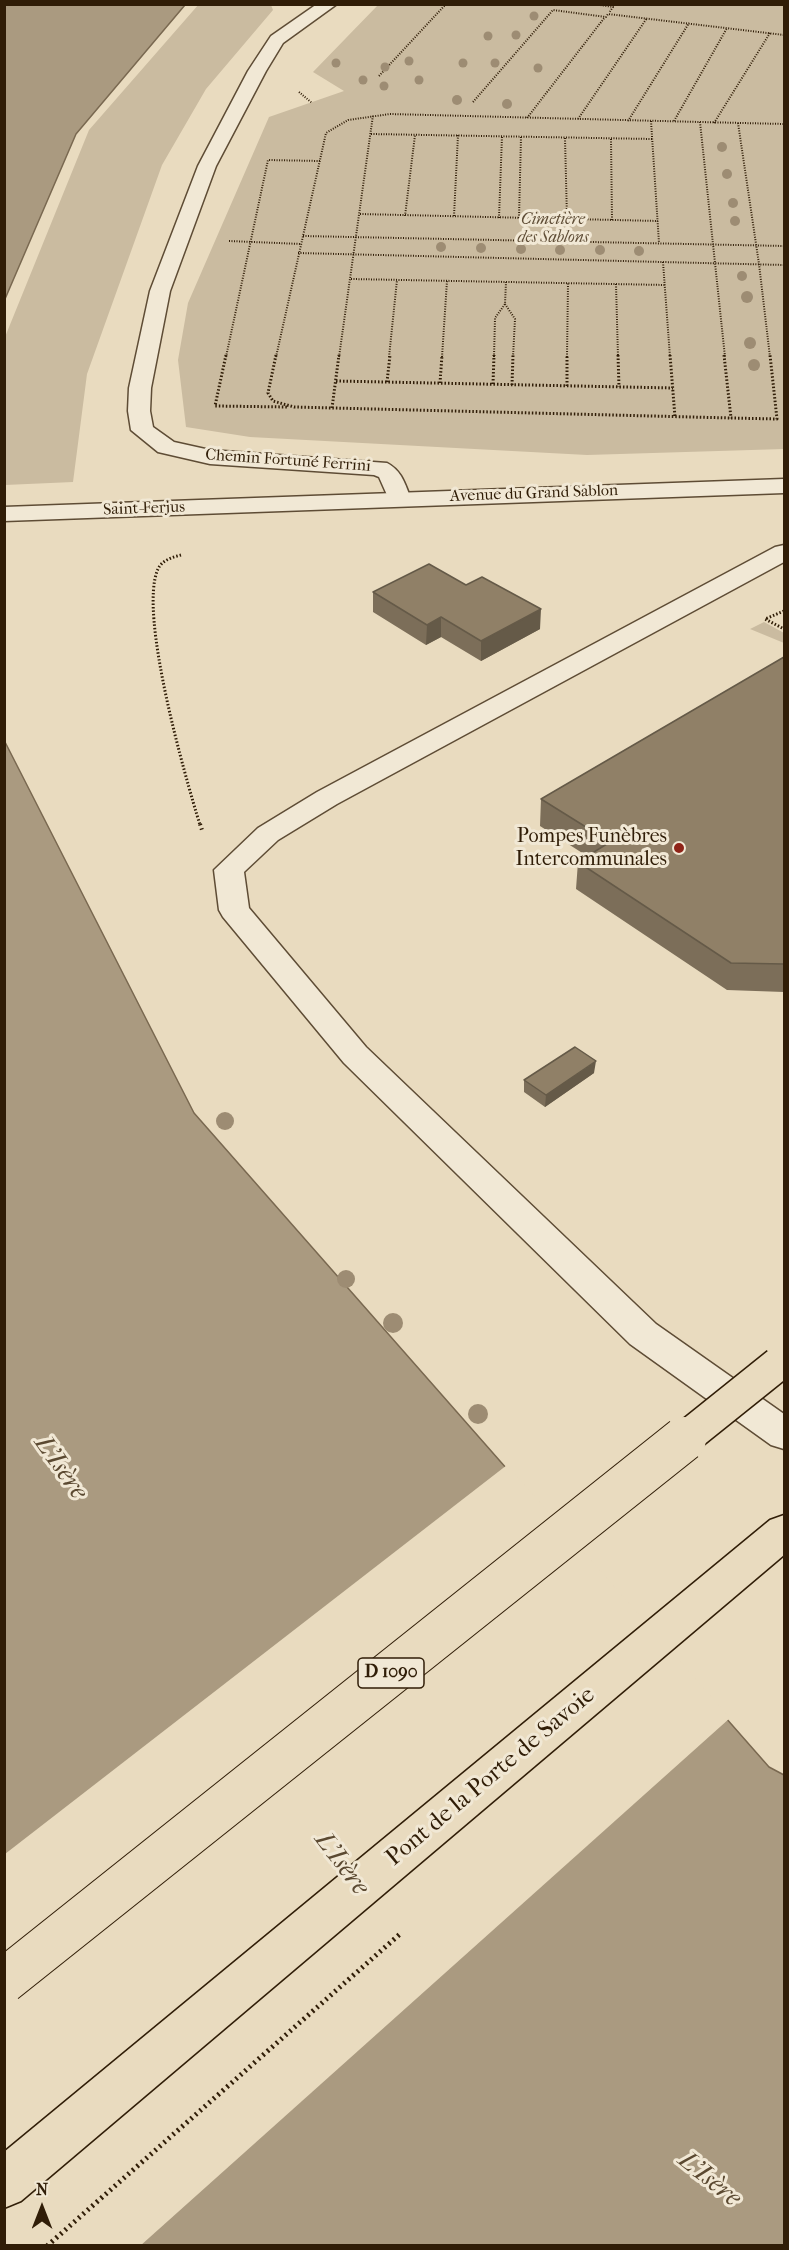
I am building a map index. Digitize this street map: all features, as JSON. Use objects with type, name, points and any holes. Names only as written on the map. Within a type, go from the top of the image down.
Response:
[{"type":"main road","name":"D 1090","points":[[4,1982],[781,1361]]},
{"type":"main road","name":"Pont de la Porte de Savoie","points":[[4,2184],[784,1532]]},
{"type":"street","name":"Chemin Fortuné Ferrini","points":[[328,4],[277,40],[257,71],[207,166],[160,291],[140,388],[139,411],[142,430],[166,447],[210,456],[379,468],[389,473],[399,499]]},
{"type":"street","name":"Avenue du Grand Sablon","points":[[283,503],[784,486]]},
{"type":"street","name":"Saint-Ferjus","points":[[4,514],[283,503]]},
{"type":"street","points":[[784,552],[327,798],[268,834],[229,870],[234,910],[355,1055],[643,1334],[784,1434]]},
{"type":"path","points":[[379,76],[446,4]]},
{"type":"path","points":[[473,102],[558,4]]},
{"type":"path","points":[[593,4],[614,6]]},
{"type":"path","points":[[527,118],[614,6]]},
{"type":"path","points":[[553,10],[647,18],[784,35]]},
{"type":"path","points":[[577,119],[647,18]]},
{"type":"path","points":[[628,121],[688,23]]},
{"type":"path","points":[[673,122],[727,28]]},
{"type":"path","points":[[714,123],[770,33]]},
{"type":"path","points":[[332,408],[373,115]]},
{"type":"path","points":[[294,407],[273,401],[268,393],[326,133],[334,125],[358,116],[373,115],[784,124]]},
{"type":"path","points":[[651,121],[660,243]]},
{"type":"path","points":[[700,122],[731,418]]},
{"type":"path","points":[[738,123],[759,264],[777,419]]},
{"type":"path","points":[[371,134],[652,139]]},
{"type":"path","points":[[405,216],[415,135]]},
{"type":"path","points":[[453,216],[458,135]]},
{"type":"path","points":[[500,218],[502,136]]},
{"type":"path","points":[[519,218],[521,137]]},
{"type":"path","points":[[566,138],[567,219]]},
{"type":"path","points":[[611,139],[612,220]]},
{"type":"path","points":[[320,160],[268,160],[215,406],[784,419]]},
{"type":"path","points":[[360,214],[658,221]]},
{"type":"path","points":[[303,236],[784,246]]},
{"type":"path","points":[[223,241],[301,244]]},
{"type":"path","points":[[298,253],[784,265]]},
{"type":"path","points":[[663,262],[675,417]]},
{"type":"path","points":[[351,279],[665,285]]},
{"type":"path","points":[[387,382],[397,280]]},
{"type":"path","points":[[440,383],[447,281]]},
{"type":"path","points":[[493,384],[495,318],[505,303],[506,282]]},
{"type":"path","points":[[567,386],[568,283]]},
{"type":"path","points":[[616,284],[619,387]]},
{"type":"path","points":[[505,303],[515,319],[512,385]]},
{"type":"path","points":[[336,381],[673,388]]},
{"type":"path","points":[[191,553],[172,557],[159,566],[154,578],[154,631],[187,786],[201,830],[229,870]]},
{"type":"path","points":[[784,612],[765,619],[784,629]]},
{"type":"green space","points":[[199,4],[271,5],[273,10],[206,89],[162,165],[87,374],[73,482],[5,485],[5,337],[89,130]]},
{"type":"green space","name":"Cimetière des Sablons","points":[[378,5],[784,5],[784,449],[587,455],[250,437],[186,427],[178,360],[188,303],[269,117],[344,91],[313,72]]},
{"type":"green space","points":[[764,622],[784,633],[784,643],[750,629]]},
{"type":"water","points":[[5,4],[185,5],[76,134],[5,299]]},
{"type":"water","name":"L'Isère","points":[[4,740],[194,1113],[769,1767],[784,1775],[784,2245],[5,2245]]},
{"type":"pier","points":[[507,1465],[730,1718],[140,2246],[5,2245],[5,1854]]},
{"type":"building","points":[[429,564],[466,585],[482,577],[541,609],[481,641],[441,617],[427,625],[373,592]]},
{"type":"building","name":"Pompes Funèbres Intercommunales","points":[[784,657],[784,964],[731,963],[578,862],[610,842],[541,799]]},
{"type":"building","points":[[575,1047],[596,1061],[546,1095],[524,1080]]},
{"type":"place","name":"Pompes Funèbres Intercommunales","points":[[679,848]]}]
